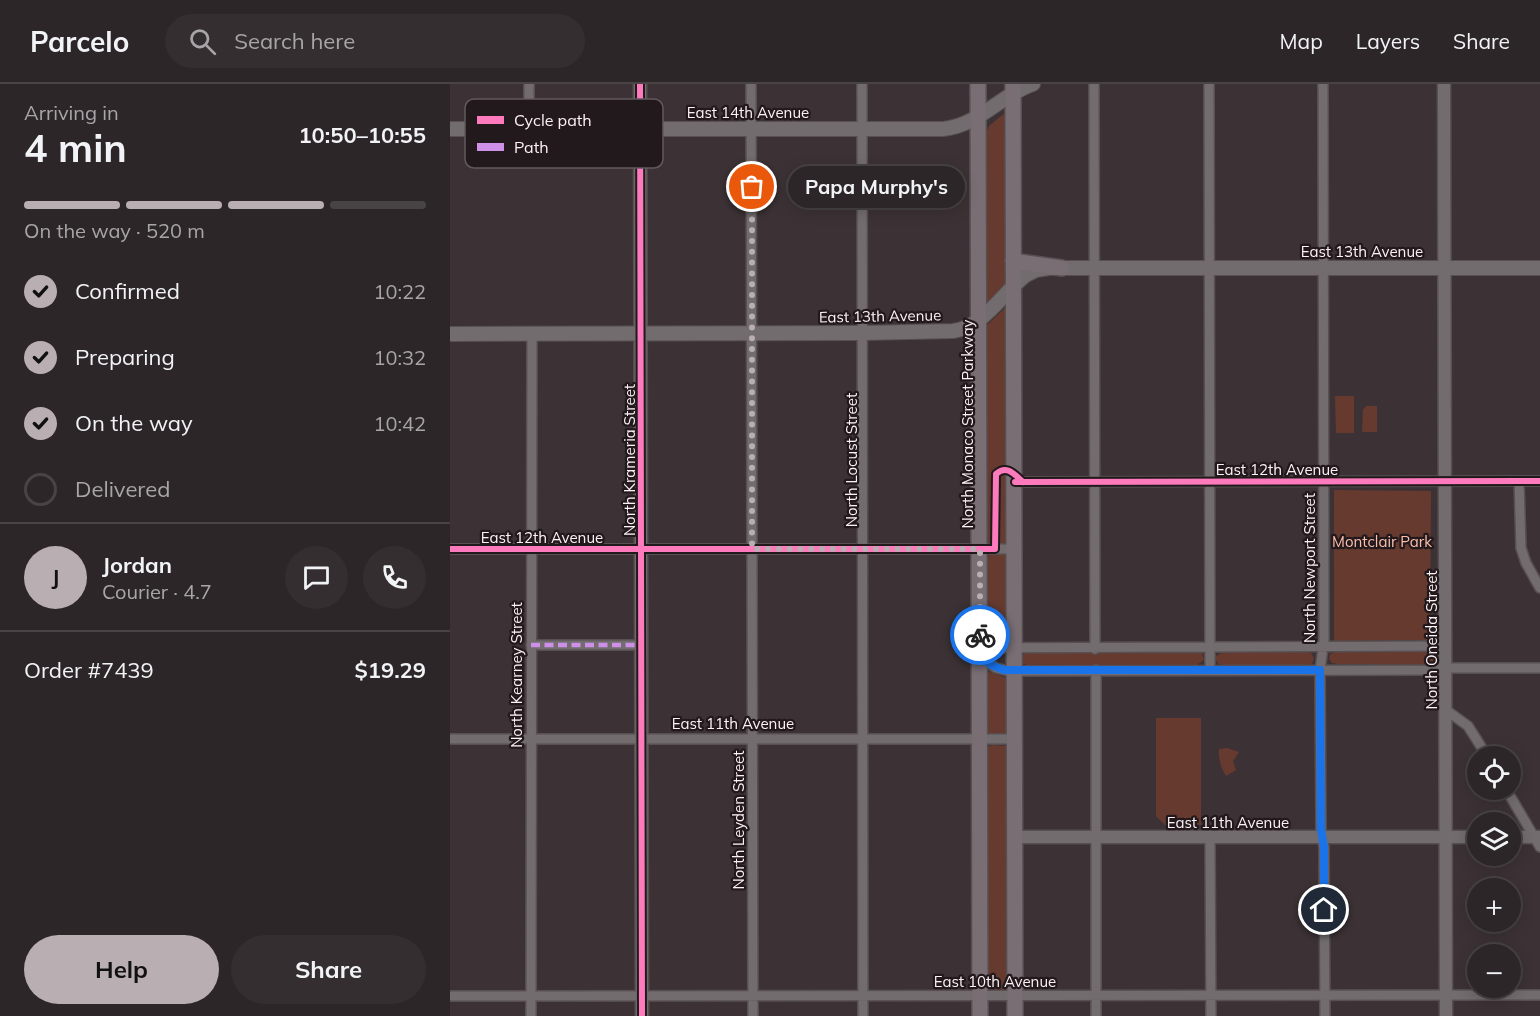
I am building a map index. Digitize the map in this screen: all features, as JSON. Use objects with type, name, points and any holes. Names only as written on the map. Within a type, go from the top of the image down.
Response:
[{"type":"main road","name":"North Monaco Street Parkway","points":[[978,84],[980,1016]]},
{"type":"main road","name":"East 14th Avenue","points":[[663,128],[947,129],[978,118],[1013,88],[1033,84]]},
{"type":"main road","points":[[1013,88],[1015,1016]]},
{"type":"main road","name":"East 14th Avenue","points":[[450,129],[465,129]]},
{"type":"main road","points":[[1013,261],[1062,268]]},
{"type":"main road","name":"East 13th Avenue","points":[[450,334],[953,331],[969,327],[978,321],[1013,286],[1036,270],[1062,268],[1540,268]]},
{"type":"street","name":"North Leyden Street","points":[[751,84],[753,1016]]},
{"type":"street","name":"North Locust Street","points":[[862,84],[863,1016]]},
{"type":"street","points":[[1094,84],[1095,649]]},
{"type":"street","points":[[1209,84],[1210,670]]},
{"type":"street","name":"North Newport Street","points":[[1323,84],[1324,646],[1320,670],[1325,1016]]},
{"type":"street","name":"North Oneida Street","points":[[1444,84],[1446,1016]]},
{"type":"street","name":"North Krameria Street","points":[[640,168],[642,1016]]},
{"type":"street","name":"North Kearney Street","points":[[531,1016],[532,334]]},
{"type":"street","points":[[1519,481],[1521,548],[1526,563],[1540,588]]},
{"type":"street","name":"East 12th Avenue","points":[[1015,482],[1540,481]]},
{"type":"street","name":"East 12th Avenue","points":[[450,549],[1015,549]]},
{"type":"street","points":[[531,645],[642,645]]},
{"type":"street","points":[[980,653],[1015,649],[1446,646]]},
{"type":"street","points":[[980,653],[996,668],[1015,671],[1540,668]]},
{"type":"street","points":[[1096,670],[1096,1016]]},
{"type":"street","points":[[1446,711],[1468,726],[1481,746]]},
{"type":"street","name":"East 11th Avenue","points":[[450,739],[1015,739]]},
{"type":"street","points":[[1513,800],[1538,840]]},
{"type":"street","name":"East 11th Avenue","points":[[1015,837],[1467,837]]},
{"type":"street","points":[[1210,837],[1211,1016]]},
{"type":"street","points":[[1521,838],[1538,840]]},
{"type":"street","name":"East 10th Avenue","points":[[450,996],[1540,995]]},
{"type":"green space","points":[[1006,112],[1011,279],[987,305],[985,303],[985,135],[989,126]]},
{"type":"green space","points":[[1007,308],[1008,543],[990,544],[986,540],[985,330],[987,325]]},
{"type":"green space","points":[[1335,396],[1354,396],[1354,433],[1336,433]]},
{"type":"green space","points":[[1366,406],[1377,406],[1377,432],[1362,432],[1363,410]]},
{"type":"green space","name":"Montclair Park","points":[[1334,490],[1431,491],[1430,640],[1334,641]]},
{"type":"green space","points":[[990,554],[1008,554],[1008,642],[985,643],[986,559]]},
{"type":"green space","points":[[1026,652],[1197,652],[1202,653],[1204,660],[1197,665],[1027,665],[1021,663],[1021,657]]},
{"type":"green space","points":[[1223,652],[1306,652],[1311,653],[1314,658],[1312,664],[1307,665],[1218,664],[1216,656]]},
{"type":"green space","points":[[1336,652],[1431,652],[1435,653],[1437,658],[1433,665],[1338,664],[1332,663],[1329,659],[1330,654]]},
{"type":"green space","points":[[985,672],[1009,679],[1009,733],[1006,734],[987,734]]},
{"type":"green space","points":[[1156,718],[1201,718],[1201,825],[1165,825],[1156,816]]},
{"type":"green space","points":[[992,745],[1008,746],[1009,989],[991,991],[985,989],[986,748]]},
{"type":"green space","points":[[1227,748],[1239,752],[1233,761],[1236,770],[1226,776],[1220,763],[1219,749]]},
{"type":"marked path","points":[[531,645],[642,645]]},
{"type":"cycle path","points":[[640,84],[640,99]]},
{"type":"cycle path","points":[[640,168],[642,1016]]},
{"type":"cycle path","points":[[450,549],[995,549],[996,474],[1007,470],[1023,482]]},
{"type":"cycle path","points":[[1015,482],[1540,481]]},
{"type":"way so far","points":[[752,187],[752,549],[980,549],[980,635]]},
{"type":"place","name":"Papa Murphy's","points":[[752,187]]},
{"type":"route","points":[[980,635],[980,657],[996,668],[1004,670],[1320,670],[1324,910]]}]
